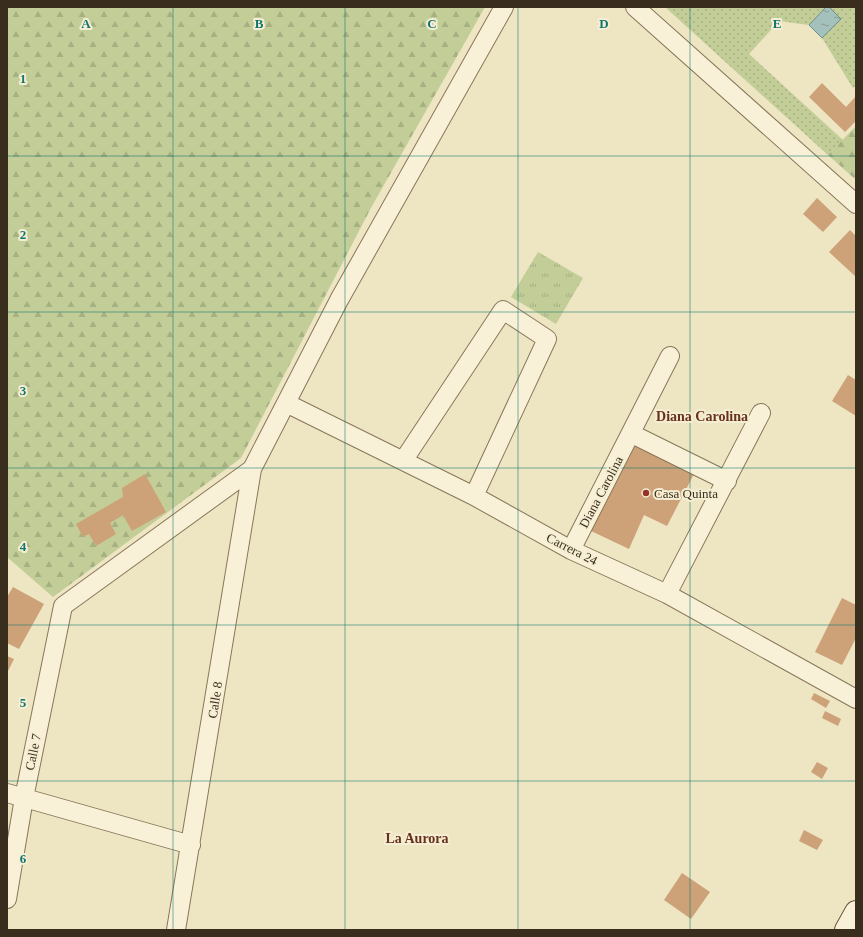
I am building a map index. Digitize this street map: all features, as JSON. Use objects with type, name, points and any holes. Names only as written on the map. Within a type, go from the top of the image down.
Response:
[{"type":"street","points":[[252,469],[339,300],[504,7]]},
{"type":"street","points":[[635,7],[856,204]]},
{"type":"street","points":[[403,461],[503,310],[547,339],[474,496]]},
{"type":"street","name":"Diana Carolina","points":[[571,550],[632,434],[670,356]]},
{"type":"street","name":"Carrera 24","points":[[286,403],[474,496],[571,550],[667,594],[856,699]]},
{"type":"street","points":[[667,594],[761,413]]},
{"type":"street","points":[[632,434],[726,481]]},
{"type":"street","name":"Calle 7","points":[[7,899],[15,795],[63,606],[252,469]]},
{"type":"street","name":"Calle 8","points":[[176,930],[192,845],[252,469]]},
{"type":"street","points":[[15,795],[192,845]]},
{"type":"street","points":[[846,930],[856,912]]},
{"type":"green space","points":[[7,7],[485,7],[372,206],[241,458],[53,597],[7,557]]},
{"type":"green space","points":[[665,7],[826,7],[809,25],[779,21],[749,54],[843,140],[828,155]]},
{"type":"green space","points":[[829,7],[856,7],[856,85],[853,88],[822,38],[841,19]]},
{"type":"green space","points":[[856,126],[856,180],[828,155]]},
{"type":"green space","points":[[538,252],[583,278],[556,324],[511,297]]},
{"type":"water","points":[[826,7],[829,7],[841,19],[822,38],[809,25]]},
{"type":"building","points":[[822,83],[846,107],[856,96],[856,121],[845,132],[809,97]]},
{"type":"building","points":[[817,198],[837,217],[823,232],[803,214]]},
{"type":"building","points":[[850,230],[856,236],[856,277],[829,252]]},
{"type":"building","points":[[848,375],[856,380],[856,416],[832,401]]},
{"type":"building","name":"Casa Quinta","points":[[634,441],[695,472],[667,526],[644,515],[629,549],[589,530]]},
{"type":"building","points":[[145,474],[166,512],[132,531],[123,515],[110,523],[116,534],[96,546],[89,534],[83,537],[76,524],[123,497],[122,488]]},
{"type":"building","points":[[13,587],[44,604],[19,649],[7,643],[7,597]]},
{"type":"building","points":[[842,598],[856,605],[856,638],[842,665],[815,652]]},
{"type":"building","points":[[7,656],[14,659],[7,673]]},
{"type":"building","points":[[814,693],[830,701],[826,708],[811,699]]},
{"type":"building","points":[[825,711],[841,719],[838,726],[822,718]]},
{"type":"building","points":[[817,762],[828,768],[822,779],[811,772]]},
{"type":"building","points":[[804,830],[823,840],[817,850],[799,841]]},
{"type":"building","points":[[682,873],[710,892],[691,919],[664,900]]},
{"type":"place","name":"Casa Quinta","points":[[646,493]]},
{"type":"district","name":"Diana Carolina","points":[[702,416]]},
{"type":"district","name":"La Aurora","points":[[417,838]]}]
